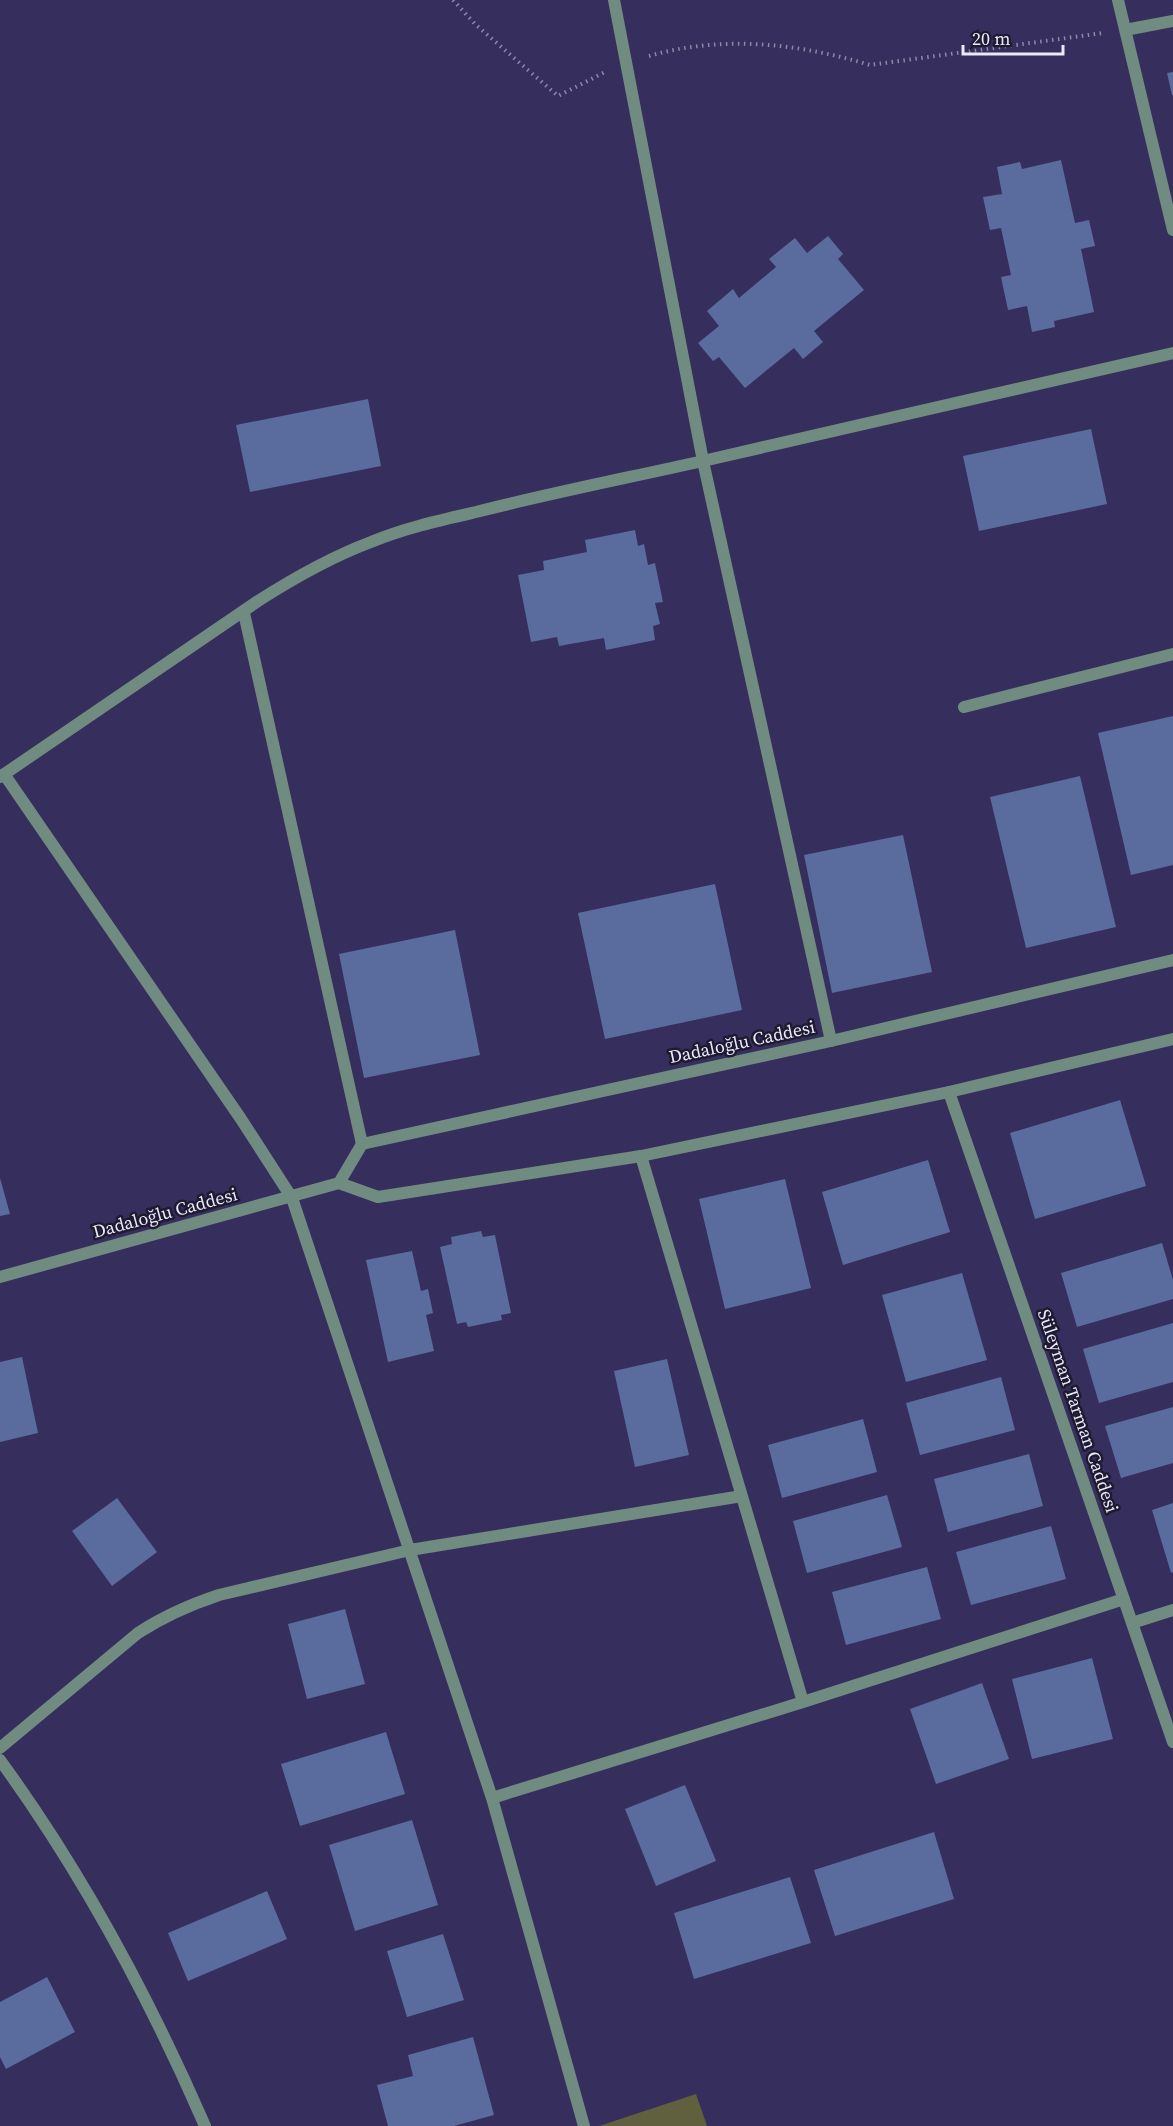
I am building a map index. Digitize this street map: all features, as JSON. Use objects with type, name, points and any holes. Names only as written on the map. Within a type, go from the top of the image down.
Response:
[{"type":"street","points":[[614,0],[703,461],[831,1041]]},
{"type":"street","points":[[1118,0],[1173,230]]},
{"type":"street","points":[[1125,30],[1173,21]]},
{"type":"street","points":[[584,2126],[492,1798],[292,1198],[241,1119],[2,776],[295,578],[371,541],[408,529],[520,501],[1173,353]]},
{"type":"street","points":[[244,613],[362,1144],[339,1183],[378,1197],[641,1156],[949,1092],[1173,1039]]},
{"type":"street","points":[[964,707],[1173,654]]},
{"type":"street","name":"Dadaloğlu Caddesi","points":[[362,1144],[831,1041],[1173,960]]},
{"type":"street","name":"Süleyman Tarman Caddesi","points":[[949,1092],[1173,1742]]},
{"type":"street","points":[[641,1156],[803,1702]]},
{"type":"street","name":"Dadaloğlu Caddesi","points":[[0,1277],[292,1198],[339,1183]]},
{"type":"street","points":[[0,1748],[138,1633],[162,1617],[189,1605],[219,1595],[410,1550],[742,1496]]},
{"type":"street","points":[[492,1798],[803,1702],[1124,1599]]},
{"type":"street","points":[[1132,1623],[1173,1610]]},
{"type":"street","points":[[0,1760],[32,1804],[77,1874],[114,1939],[177,2062],[205,2126]]},
{"type":"path","points":[[453,0],[476,25],[558,96],[591,77],[627,62],[694,46],[755,44],[794,47],[832,54],[870,65],[1125,30]]},
{"type":"green space","points":[[696,2094],[707,2126],[599,2126]]},
{"type":"building","points":[[1173,72],[1173,95],[1172,95],[1167,73]]},
{"type":"building","points":[[1061,160],[1075,223],[1089,220],[1095,246],[1081,249],[1094,312],[1054,321],[1055,327],[1032,332],[1027,306],[1008,310],[1001,277],[1011,275],[1001,228],[990,230],[983,197],[1002,194],[997,167],[1020,162],[1022,169]]},
{"type":"building","points":[[828,236],[843,254],[838,259],[864,290],[814,331],[823,342],[803,359],[794,348],[745,388],[719,357],[713,361],[698,343],[719,326],[707,311],[733,289],[739,298],[776,267],[769,259],[795,238],[807,253]]},
{"type":"building","points":[[368,399],[381,466],[250,492],[236,425]]},
{"type":"building","points":[[1091,429],[1107,504],[979,531],[963,456]]},
{"type":"building","points":[[635,530],[638,546],[644,544],[648,565],[655,563],[663,602],[655,603],[660,624],[653,626],[655,640],[606,650],[604,638],[559,646],[557,637],[531,642],[518,575],[544,570],[543,561],[587,552],[585,540]]},
{"type":"building","points":[[1173,716],[1173,865],[1131,875],[1098,733]]},
{"type":"building","points":[[1080,776],[1116,927],[1026,948],[990,797]]},
{"type":"building","points":[[903,835],[932,972],[832,993],[804,855]]},
{"type":"building","points":[[715,884],[742,1010],[605,1039],[578,913]]},
{"type":"building","points":[[455,930],[480,1055],[364,1078],[339,954]]},
{"type":"building","points":[[1120,1100],[1146,1186],[1035,1219],[1010,1133]]},
{"type":"building","points":[[928,1160],[950,1232],[843,1265],[822,1192]]},
{"type":"building","points":[[0,1178],[10,1214],[0,1216]]},
{"type":"building","points":[[785,1179],[811,1288],[725,1309],[699,1199]]},
{"type":"building","points":[[481,1231],[483,1237],[495,1235],[511,1313],[501,1315],[502,1320],[468,1327],[466,1322],[457,1324],[440,1247],[452,1244],[451,1237]]},
{"type":"building","points":[[1162,1243],[1173,1280],[1173,1299],[1077,1327],[1061,1273]]},
{"type":"building","points":[[412,1251],[421,1291],[428,1289],[433,1313],[426,1315],[434,1351],[388,1362],[366,1260]]},
{"type":"building","points":[[962,1273],[987,1360],[906,1382],[882,1295]]},
{"type":"building","points":[[1173,1323],[1173,1382],[1099,1403],[1083,1349]]},
{"type":"building","points":[[22,1357],[38,1433],[0,1442],[0,1362]]},
{"type":"building","points":[[667,1359],[689,1455],[635,1467],[614,1371]]},
{"type":"building","points":[[1001,1377],[1015,1430],[920,1455],[906,1403]]},
{"type":"building","points":[[1173,1407],[1173,1463],[1121,1478],[1105,1426]]},
{"type":"building","points":[[863,1419],[877,1472],[782,1498],[768,1445]]},
{"type":"building","points":[[1029,1454],[1043,1506],[948,1532],[934,1479]]},
{"type":"building","points":[[887,1495],[902,1547],[807,1573],[793,1521]]},
{"type":"building","points":[[117,1498],[157,1552],[112,1586],[72,1531]]},
{"type":"building","points":[[1173,1503],[1173,1572],[1171,1573],[1152,1510]]},
{"type":"building","points":[[1051,1526],[1066,1579],[971,1605],[956,1552]]},
{"type":"building","points":[[927,1567],[941,1619],[846,1645],[832,1592]]},
{"type":"building","points":[[345,1609],[365,1684],[307,1699],[288,1624]]},
{"type":"building","points":[[1092,1658],[1113,1739],[1032,1759],[1012,1679]]},
{"type":"building","points":[[982,1683],[1009,1759],[936,1784],[910,1709]]},
{"type":"building","points":[[386,1732],[405,1794],[300,1826],[281,1764]]},
{"type":"building","points":[[685,1785],[716,1861],[656,1886],[625,1809]]},
{"type":"building","points":[[412,1820],[438,1905],[355,1931],[329,1845]]},
{"type":"building","points":[[934,1832],[954,1899],[835,1936],[814,1870]]},
{"type":"building","points":[[790,1877],[811,1943],[694,1979],[674,1913]]},
{"type":"building","points":[[267,1891],[287,1939],[188,1981],[168,1933]]},
{"type":"building","points":[[443,1934],[464,2000],[407,2017],[387,1951]]},
{"type":"building","points":[[47,1977],[75,2032],[6,2069],[0,2057],[0,2002]]},
{"type":"building","points":[[473,2037],[494,2115],[454,2126],[388,2126],[377,2085],[413,2076],[408,2055]]}]
